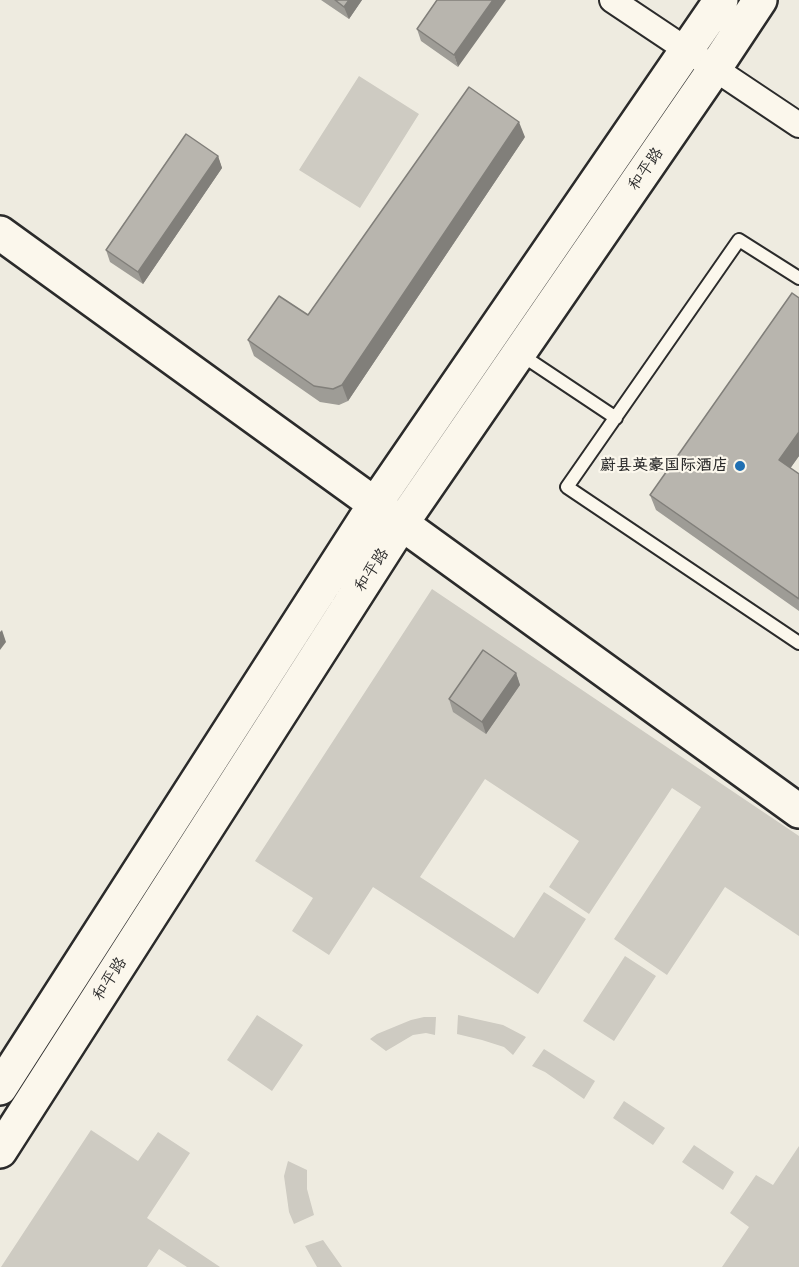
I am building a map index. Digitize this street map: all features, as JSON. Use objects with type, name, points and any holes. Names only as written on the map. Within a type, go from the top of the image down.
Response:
[{"type":"street","points":[[612,0],[799,125]]},
{"type":"street","name":"和平路","points":[[0,1088],[375,504],[721,0]]},
{"type":"street","name":"和平路","points":[[0,1151],[402,524],[716,68],[760,0]]},
{"type":"street","points":[[0,233],[799,811]]},
{"type":"lane","points":[[799,278],[739,240],[567,487],[799,643]]},
{"type":"lane","points":[[519,353],[616,418]]},
{"type":"shaded area","points":[[359,76],[419,114],[360,208],[299,170]]},
{"type":"shaded area","points":[[432,589],[799,836],[799,936],[725,887],[667,975],[614,939],[701,807],[672,788],[589,914],[549,887],[579,841],[485,779],[420,877],[514,938],[544,892],[586,919],[538,994],[373,887],[329,955],[292,931],[313,898],[255,861]]},
{"type":"shaded area","points":[[625,956],[656,976],[614,1041],[583,1021]]},
{"type":"shaded area","points":[[257,1015],[303,1045],[272,1091],[227,1060]]},
{"type":"shaded area","points":[[458,1015],[503,1025],[526,1037],[513,1055],[504,1047],[457,1034]]},
{"type":"shaded area","points":[[436,1017],[435,1035],[426,1033],[413,1035],[386,1051],[370,1039],[411,1020]]},
{"type":"shaded area","points":[[544,1049],[595,1081],[584,1099],[545,1072],[532,1066]]},
{"type":"shaded area","points":[[624,1101],[665,1128],[653,1145],[613,1118]]},
{"type":"shaded area","points":[[91,1130],[138,1161],[158,1132],[190,1153],[147,1218],[220,1267],[187,1267],[159,1249],[147,1267],[1,1267]]},
{"type":"shaded area","points":[[694,1145],[734,1172],[723,1190],[682,1162]]},
{"type":"shaded area","points":[[799,1146],[799,1267],[722,1267],[749,1227],[730,1213],[756,1175],[773,1185]]},
{"type":"shaded area","points":[[288,1161],[307,1170],[307,1189],[314,1215],[294,1224],[289,1212],[284,1176]]},
{"type":"shaded area","points":[[323,1240],[342,1267],[317,1267],[305,1246]]},
{"type":"building","points":[[335,0],[349,0],[344,7]]},
{"type":"building","points":[[437,0],[493,0],[454,55],[417,29]]},
{"type":"building","points":[[469,87],[519,122],[342,385],[333,389],[314,386],[248,340],[279,296],[308,315]]},
{"type":"building","points":[[186,134],[218,156],[138,272],[106,250]]},
{"type":"building","name":"蔚县英豪国际酒店","points":[[792,293],[799,298],[799,432],[779,460],[799,474],[799,599],[650,495]]},
{"type":"building","points":[[483,650],[516,673],[482,722],[449,699]]},
{"type":"place","name":"蔚县英豪国际酒店","points":[[740,466]]}]
